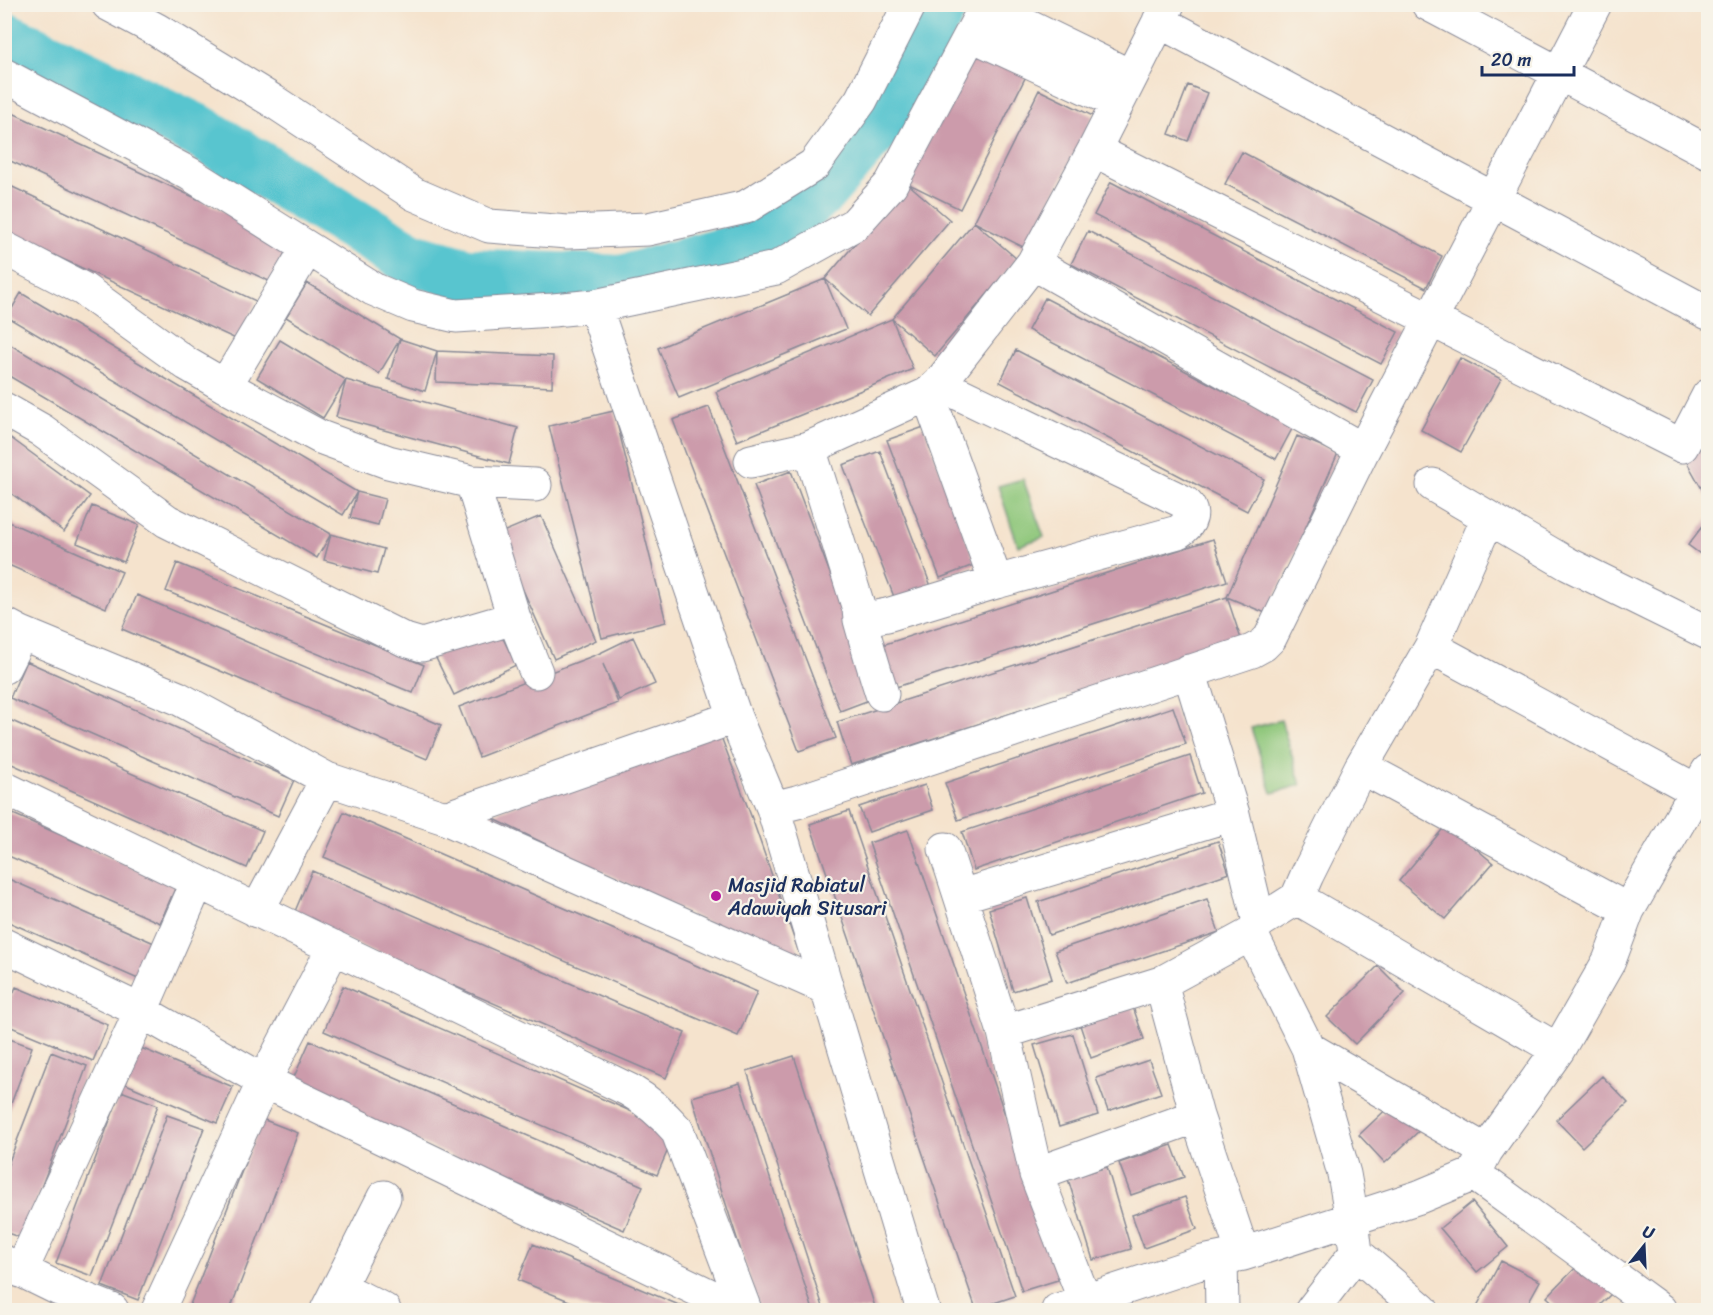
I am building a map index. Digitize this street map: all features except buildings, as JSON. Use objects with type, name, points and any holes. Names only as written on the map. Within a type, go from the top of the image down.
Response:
[{"type":"street","points":[[108,4],[157,30],[263,95],[414,194],[489,226],[568,232],[648,229],[746,207],[814,165],[861,100],[910,4]]},
{"type":"street","points":[[1428,4],[1708,152]]},
{"type":"street","points":[[773,808],[1252,651],[1263,645],[1270,638],[1363,450],[1596,4]]},
{"type":"street","points":[[751,461],[809,448],[934,389],[1033,263],[1094,150],[1163,13],[1494,199],[1708,313]]},
{"type":"street","points":[[4,75],[190,174],[373,289],[413,306],[456,316],[595,306],[776,268],[855,224],[891,184],[982,15],[1124,89]]},
{"type":"street","points":[[1094,150],[1682,446],[1708,396]]},
{"type":"street","points":[[4,248],[83,289],[187,364],[320,437],[388,462],[472,482],[535,486]]},
{"type":"street","points":[[225,386],[307,249]]},
{"type":"street","points":[[1033,263],[1363,450]]},
{"type":"street","points":[[595,306],[735,717],[773,808],[923,1311]]},
{"type":"street","points":[[934,389],[996,582]]},
{"type":"street","points":[[860,620],[887,615],[996,582],[1178,532],[1188,524],[1191,516],[1187,504],[1182,501],[934,389]]},
{"type":"street","points":[[4,409],[40,430],[167,521],[405,640],[422,645],[514,618]]},
{"type":"street","points":[[809,448],[859,609],[870,659],[882,694]]},
{"type":"street","points":[[472,482],[514,618],[536,672]]},
{"type":"street","points":[[1432,485],[1568,564],[1708,633]]},
{"type":"street","points":[[1004,1032],[1161,983],[1255,928],[1297,898],[1306,875],[1361,767],[1431,647],[1488,518]]},
{"type":"street","points":[[4,667],[13,629],[178,698],[327,779],[445,818],[826,988]]},
{"type":"street","points":[[945,849],[1004,1032],[1036,1174],[1076,1307],[1203,1262],[1232,1256],[1419,1197],[1480,1163],[1558,1050],[1609,961],[1628,910],[1703,781],[1431,647]]},
{"type":"street","points":[[1189,671],[1233,814],[1255,928],[1308,1048],[1335,1140],[1344,1174],[1356,1253],[1422,1311]]},
{"type":"street","points":[[445,818],[735,717]]},
{"type":"street","points":[[1361,767],[1628,910]]},
{"type":"street","points":[[257,911],[327,779]]},
{"type":"street","points":[[4,788],[629,1090],[648,1102],[676,1130],[742,1311]]},
{"type":"street","points":[[961,896],[1233,814]]},
{"type":"street","points":[[112,1311],[59,1289],[13,1266],[141,1011],[197,883]]},
{"type":"street","points":[[1297,898],[1558,1050]]},
{"type":"street","points":[[158,1311],[264,1081],[334,947]]},
{"type":"street","points":[[7,953],[141,1011],[264,1081],[742,1311]]},
{"type":"street","points":[[1161,983],[1232,1256],[1222,1311]]},
{"type":"street","points":[[1308,1048],[1480,1163],[1660,1311]]},
{"type":"street","points":[[1036,1174],[1197,1116]]},
{"type":"street","points":[[384,1197],[333,1299],[384,1311]]},
{"type":"street","points":[[1312,1311],[1356,1253]]},
{"type":"green space","points":[[1023,479],[1044,537],[1018,546],[998,486]]},
{"type":"green space","points":[[1281,720],[1301,785],[1272,793],[1251,728]]},
{"type":"waterway","points":[[4,38],[198,131],[410,258],[467,275],[622,282],[761,244],[820,191],[881,121],[941,4]]},
{"type":"place","name":"Masjid Rabiatul Adawiyah Situsari","points":[[716,896]]}]
